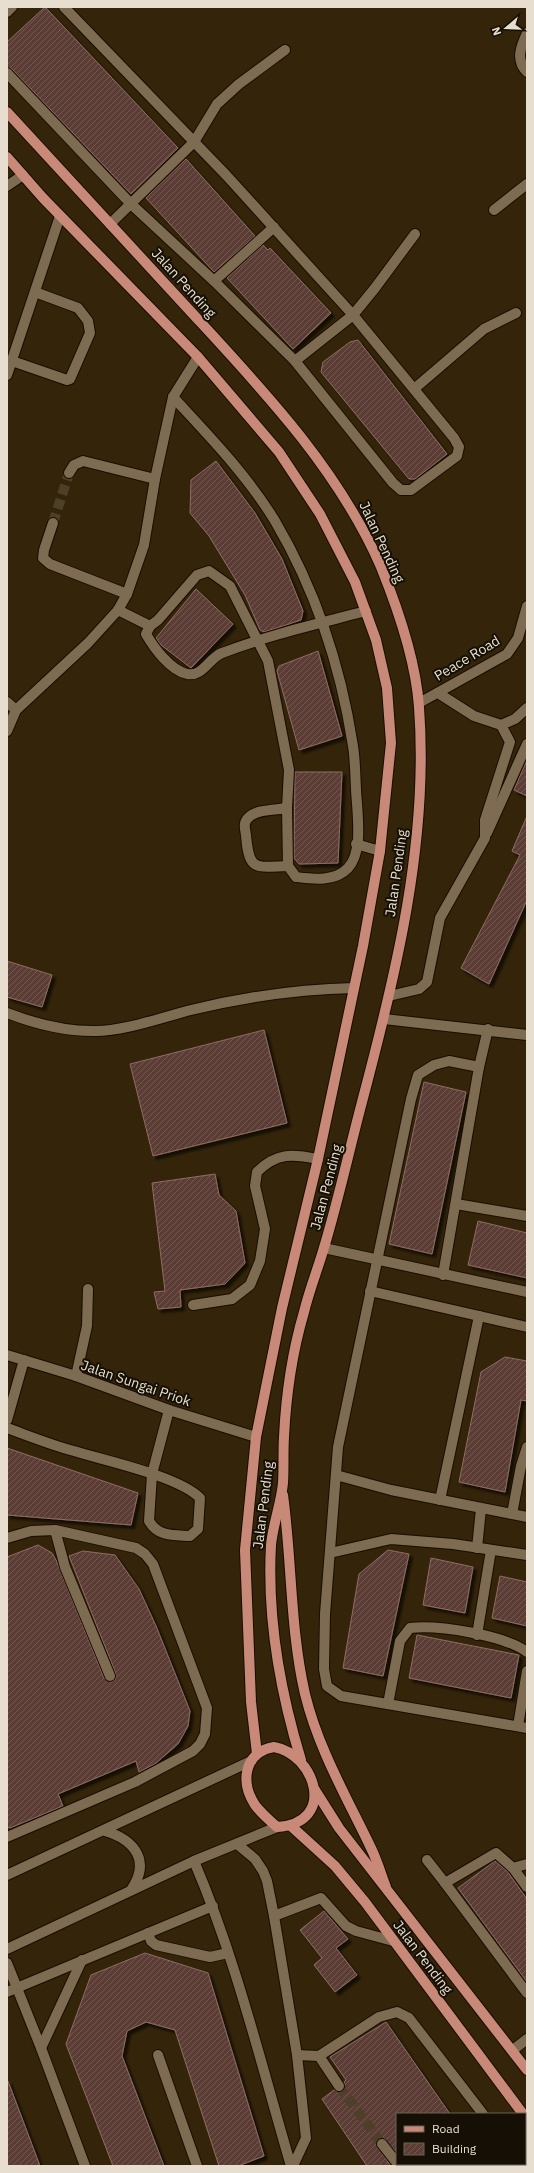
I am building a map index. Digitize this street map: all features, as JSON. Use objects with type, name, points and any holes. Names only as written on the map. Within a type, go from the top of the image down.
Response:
[{"type":"main road","name":"Jalan Pending","points":[[7,112],[230,354],[291,426],[348,501],[380,565],[397,610],[412,666],[419,703],[421,770],[415,858],[389,996],[324,1248],[304,1312],[289,1379],[282,1487],[271,1541],[272,1610],[274,1639],[283,1695],[301,1760]]},
{"type":"main road","name":"Jalan Pending","points":[[7,157],[60,216],[198,358],[239,404],[283,458],[320,514],[356,582],[376,640],[387,688],[391,743],[380,851],[354,988],[318,1159],[282,1308],[256,1437],[244,1550],[251,1702],[257,1754]]},
{"type":"main road","points":[[282,1487],[289,1540],[292,1598],[306,1695],[322,1743],[346,1798],[372,1849],[386,1887]]},
{"type":"main road","points":[[274,1747],[284,1748],[301,1760],[315,1790],[312,1809],[304,1819],[291,1826],[277,1827],[254,1804],[248,1788],[246,1775],[249,1762],[257,1754],[264,1749],[274,1747]]},
{"type":"main road","name":"Jalan Pending","points":[[315,1790],[339,1828],[527,2070]]},
{"type":"main road","name":"Jalan Pending","points":[[291,1826],[335,1866],[365,1902],[522,2113]]},
{"type":"street","points":[[7,12],[12,7]]},
{"type":"street","points":[[7,74],[132,204],[214,281],[295,361],[401,490],[411,490],[457,456],[459,447],[414,389],[353,315],[274,227],[64,7]]},
{"type":"street","points":[[527,33],[519,50],[523,68],[527,72]]},
{"type":"street","points":[[110,224],[194,142],[217,104],[239,84],[285,50]]},
{"type":"street","points":[[7,186],[23,175]]},
{"type":"street","points":[[494,210],[527,184]]},
{"type":"street","points":[[7,375],[60,216]]},
{"type":"street","points":[[214,281],[274,227]]},
{"type":"street","points":[[295,361],[353,315],[415,234]]},
{"type":"street","points":[[12,361],[67,380],[70,379],[90,333],[88,322],[78,308],[35,292]]},
{"type":"street","points":[[414,389],[484,329],[516,313]]},
{"type":"street","points":[[7,731],[16,710],[88,643],[118,610],[127,594],[144,545],[155,479],[174,397],[198,358]]},
{"type":"street","points":[[174,397],[230,458],[274,520],[302,571],[322,623],[336,667],[353,746],[358,831],[354,859],[347,869],[325,879],[296,878],[288,866],[287,808],[289,770],[268,661],[258,640],[230,586],[209,572],[197,575],[158,620],[150,626],[146,634],[154,648],[165,660],[186,674],[197,674],[206,667],[215,656],[258,640],[322,623],[366,611]]},
{"type":"street","points":[[69,473],[74,465],[83,461],[155,479]]},
{"type":"street","points":[[53,523],[44,550],[43,558],[50,564],[127,594]]},
{"type":"street","name":"Peace Road","points":[[419,703],[507,654],[518,638],[527,606]]},
{"type":"street","points":[[118,610],[150,626]]},
{"type":"street","points":[[438,693],[474,716],[501,724],[514,719],[527,708]]},
{"type":"street","points":[[7,702],[16,710]]},
{"type":"street","points":[[485,838],[485,820],[510,742],[501,724]]},
{"type":"street","points":[[389,996],[419,990],[427,982],[440,918],[485,838],[527,744]]},
{"type":"street","points":[[287,808],[256,813],[248,817],[245,823],[247,854],[252,864],[260,867],[288,866]]},
{"type":"street","points":[[356,844],[380,851]]},
{"type":"street","points":[[7,1013],[48,1025],[94,1031],[127,1026],[202,1008],[274,994],[314,988],[354,988]]},
{"type":"street","points":[[384,1019],[488,1029],[527,1035]]},
{"type":"street","points":[[443,1275],[479,1067],[488,1029]]},
{"type":"street","points":[[479,1067],[449,1061],[434,1065],[418,1075],[411,1099],[338,1447],[330,1553],[324,1668],[328,1686],[341,1696],[523,1727],[527,1671]]},
{"type":"street","points":[[193,1305],[232,1298],[250,1285],[260,1261],[265,1229],[255,1186],[257,1172],[264,1164],[293,1154],[318,1159]]},
{"type":"street","points":[[456,1204],[527,1216]]},
{"type":"street","points":[[324,1248],[377,1261],[527,1292]]},
{"type":"street","points":[[76,1376],[87,1326],[88,1289]]},
{"type":"street","points":[[370,1291],[527,1327]]},
{"type":"street","points":[[440,1500],[479,1316]]},
{"type":"street","name":"Jalan Sungai Priok","points":[[7,1355],[76,1376],[169,1410],[256,1437]]},
{"type":"street","points":[[7,1420],[24,1360]]},
{"type":"street","points":[[7,1428],[72,1451],[152,1474],[192,1490],[200,1498],[198,1530],[190,1536],[162,1534],[153,1527],[149,1521],[152,1474],[169,1410]]},
{"type":"street","points":[[512,1514],[521,1466],[527,1447]]},
{"type":"street","points":[[336,1475],[391,1490],[527,1517]]},
{"type":"street","points":[[477,1548],[481,1509]]},
{"type":"street","points":[[55,1530],[65,1566],[110,1676]]},
{"type":"street","points":[[7,1538],[32,1531],[55,1530],[136,1548],[146,1554],[154,1564],[198,1679],[207,1708],[207,1724],[205,1734],[193,1751],[135,1782],[7,1837]]},
{"type":"street","points":[[330,1553],[391,1539],[527,1555]]},
{"type":"street","points":[[477,1635],[491,1550]]},
{"type":"street","points":[[388,1704],[400,1641],[410,1628],[424,1627],[477,1635],[517,1645],[527,1652]]},
{"type":"street","points":[[7,1875],[249,1762]]},
{"type":"street","points":[[7,1950],[194,1861],[277,1827]]},
{"type":"street","points":[[105,1830],[120,1835],[137,1851],[141,1868],[139,1879],[131,1890]]},
{"type":"street","points":[[237,1844],[255,1859],[263,1871],[274,1916],[297,2055],[306,2138],[292,2166]]},
{"type":"street","points":[[445,1883],[496,1853],[513,1868],[527,1888]]},
{"type":"street","points":[[428,1860],[527,1993]]},
{"type":"street","points":[[194,1861],[213,1906],[292,2166]]},
{"type":"street","points":[[513,1868],[527,1864]]},
{"type":"street","points":[[274,1916],[317,1898],[321,1898],[351,1929],[393,1941]]},
{"type":"street","points":[[12,1990],[213,1906]]},
{"type":"street","points":[[148,1933],[151,1941],[156,1945],[210,1957],[228,1953]]},
{"type":"street","points":[[41,2048],[82,1960]]},
{"type":"street","points":[[7,1963],[12,1990],[41,2048],[85,2166]]},
{"type":"street","points":[[297,2055],[319,2056],[379,2017],[397,2012],[409,2018],[482,2113]]},
{"type":"street","points":[[512,2050],[527,2039]]},
{"type":"street","points":[[158,2055],[197,2166]]},
{"type":"street","points":[[319,2056],[339,2086]]},
{"type":"street","points":[[382,2144],[396,2162]]},
{"type":"building","points":[[45,7],[178,148],[131,194],[12,69],[7,67],[7,42]]},
{"type":"building","points":[[186,159],[255,236],[214,272],[146,198]]},
{"type":"building","points":[[263,245],[268,250],[270,248],[331,313],[293,349],[227,278]]},
{"type":"building","points":[[358,340],[447,454],[415,479],[409,479],[321,372],[323,362],[350,342]]},
{"type":"building","points":[[216,461],[255,513],[282,559],[303,611],[301,620],[264,632],[260,630],[245,595],[209,536],[190,513],[191,480]]},
{"type":"building","points":[[196,589],[233,624],[191,668],[161,645],[156,638]]},
{"type":"building","points":[[318,651],[342,736],[299,750],[277,671],[279,666]]},
{"type":"building","points":[[527,760],[527,796],[514,790]]},
{"type":"building","points":[[295,772],[342,772],[338,863],[299,864],[294,858]]},
{"type":"building","points":[[527,816],[527,900],[489,984],[461,968],[520,855],[512,851]]},
{"type":"building","points":[[7,961],[52,975],[42,1007],[7,997]]},
{"type":"building","points":[[264,1030],[287,1123],[153,1156],[130,1064]]},
{"type":"building","points":[[424,1082],[466,1092],[432,1254],[389,1244]]},
{"type":"building","points":[[215,1174],[219,1195],[236,1211],[245,1263],[225,1284],[180,1290],[181,1307],[158,1309],[154,1292],[165,1291],[152,1183]]},
{"type":"building","points":[[478,1221],[527,1233],[527,1278],[468,1265]]},
{"type":"building","points":[[505,1357],[527,1361],[527,1401],[521,1400],[505,1492],[459,1482],[481,1372]]},
{"type":"building","points":[[7,1448],[138,1493],[131,1525],[7,1515]]},
{"type":"building","points":[[38,1545],[52,1553],[56,1560],[104,1678],[110,1682],[115,1680],[116,1674],[69,1556],[83,1551],[115,1555],[139,1589],[156,1626],[190,1711],[188,1726],[178,1744],[156,1763],[139,1772],[136,1761],[58,1794],[63,1806],[10,1828],[7,1827],[7,1557]]},
{"type":"building","points":[[388,1550],[409,1554],[383,1676],[343,1668],[359,1574]]},
{"type":"building","points":[[431,1558],[473,1567],[465,1613],[423,1605]]},
{"type":"building","points":[[500,1576],[527,1582],[527,1626],[492,1618]]},
{"type":"building","points":[[417,1635],[519,1655],[511,1698],[409,1678]]},
{"type":"building","points":[[495,1861],[507,1871],[527,1899],[527,1982],[458,1888]]},
{"type":"building","points":[[324,1911],[348,1939],[336,1948],[357,1975],[335,1992],[314,1965],[322,1958],[300,1930]]},
{"type":"building","points":[[145,1953],[208,1973],[264,2156],[238,2166],[219,2166],[175,2030],[146,2022],[127,2031],[122,2056],[164,2166],[113,2166],[66,2044],[91,1975]]},
{"type":"building","points":[[386,2022],[449,2113],[396,2113],[396,2152],[384,2138],[378,2139],[376,2145],[391,2166],[367,2166],[322,2099],[334,2090],[340,2092],[345,2089],[344,2082],[346,2080],[330,2057]]},
{"type":"building","points":[[8,2081],[40,2166],[7,2166]]},
{"type":"tunnel","points":[[53,523],[69,473]]},
{"type":"tunnel","points":[[339,2086],[382,2144]]}]
